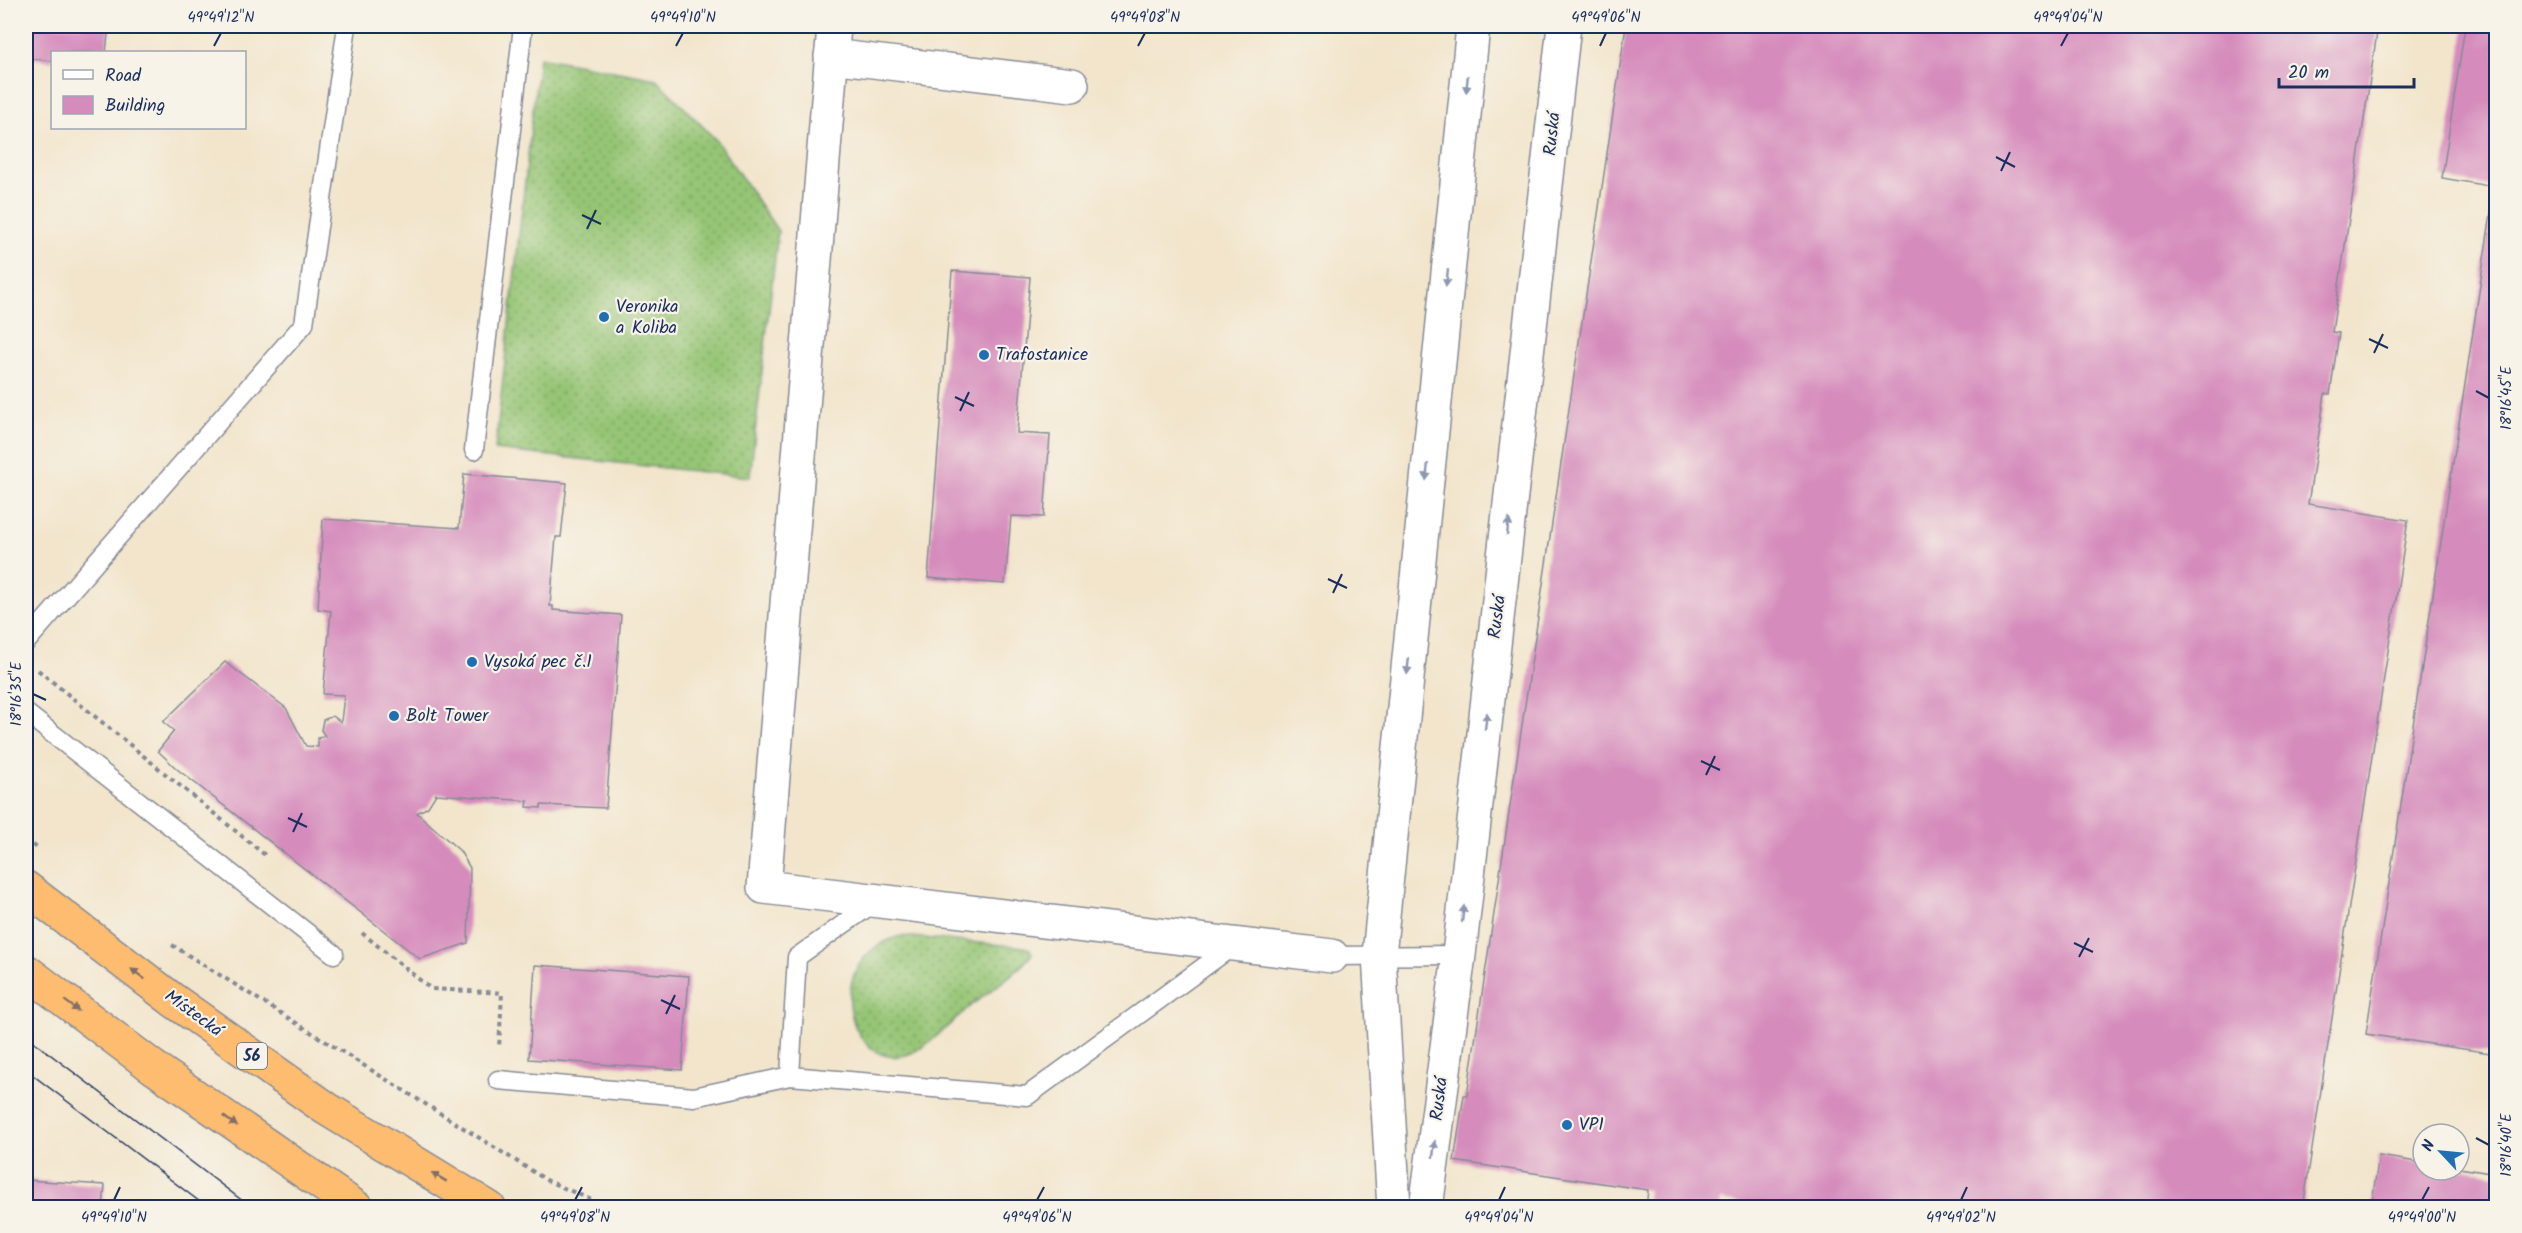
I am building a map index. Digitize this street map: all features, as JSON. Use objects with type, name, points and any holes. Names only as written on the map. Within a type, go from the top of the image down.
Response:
[{"type":"highway","name":"Místecká","points":[[26,888],[173,1000],[327,1109],[489,1208]]},
{"type":"highway","points":[[26,971],[153,1067],[357,1208]]},
{"type":"street","points":[[1394,1208],[1379,955],[1473,26]]},
{"type":"street","name":"Ruská","points":[[1426,1208],[1459,955],[1564,26]]},
{"type":"street","points":[[1072,85],[832,41],[764,887],[1332,956]]},
{"type":"lane","points":[[26,642],[303,324],[347,26]]},
{"type":"lane","points":[[474,450],[523,26]]},
{"type":"lane","points":[[26,713],[334,954]]},
{"type":"lane","points":[[790,1077],[797,957],[877,900]]},
{"type":"lane","points":[[498,1080],[694,1097],[790,1077],[1027,1096],[1234,945]]},
{"type":"lane","points":[[1332,956],[1459,955]]},
{"type":"path","points":[[35,668],[274,862]]},
{"type":"path","points":[[26,839],[44,853]]},
{"type":"path","points":[[357,929],[431,989],[502,993],[498,1080]]},
{"type":"path","points":[[165,941],[548,1181],[610,1208]]},
{"type":"green space","points":[[539,57],[656,79],[716,140],[778,231],[750,477],[495,450]]},
{"type":"green space","points":[[901,936],[1024,947],[1030,949],[1032,954],[1011,975],[922,1047],[906,1055],[886,1055],[869,1046],[857,1030],[851,1009],[851,987],[859,966],[875,948]]},
{"type":"building","points":[[26,26],[109,26],[106,51],[51,51],[51,61],[26,58]]},
{"type":"building","points":[[1626,26],[2378,26],[2332,332],[2339,333],[2330,394],[2325,394],[2308,504],[2408,520],[2303,1208],[1769,1208],[1720,1200],[1719,1208],[1646,1208],[1648,1190],[1454,1161],[1464,1095],[1467,1095]]},
{"type":"building","points":[[2465,26],[2496,26],[2496,1054],[2366,1034],[2495,187],[2442,178]]},
{"type":"building","name":"Trafostanice","points":[[952,271],[1030,277],[1017,433],[1050,435],[1044,517],[1011,516],[1005,584],[928,578]]},
{"type":"building","name":"Vysoká pec č.1","points":[[464,474],[567,483],[561,537],[556,537],[550,606],[553,606],[553,610],[621,615],[606,808],[541,805],[541,808],[527,807],[528,801],[436,794],[428,807],[417,813],[460,851],[470,868],[468,943],[420,959],[177,769],[158,751],[174,731],[163,722],[225,662],[286,708],[306,746],[318,747],[318,738],[325,736],[321,730],[323,720],[333,716],[341,722],[344,695],[323,694],[331,611],[318,609],[323,519],[459,528]]},
{"type":"building","points":[[535,965],[689,976],[682,1070],[529,1059]]},
{"type":"building","points":[[2379,1156],[2411,1161],[2411,1182],[2471,1182],[2471,1170],[2496,1174],[2496,1208],[2371,1208]]},
{"type":"building","points":[[26,1180],[105,1185],[103,1208],[26,1208]]},
{"type":"tram line","points":[[26,1036],[252,1208]]},
{"type":"tram line","points":[[26,1070],[208,1208]]},
{"type":"place","name":"Veronika a Koliba","points":[[604,317]]},
{"type":"place","name":"Trafostanice","points":[[984,355]]},
{"type":"place","name":"Vysoká pec č.1","points":[[472,662]]},
{"type":"place","name":"Bolt Tower","points":[[394,716]]},
{"type":"place","name":"VP1","points":[[1567,1125]]}]
